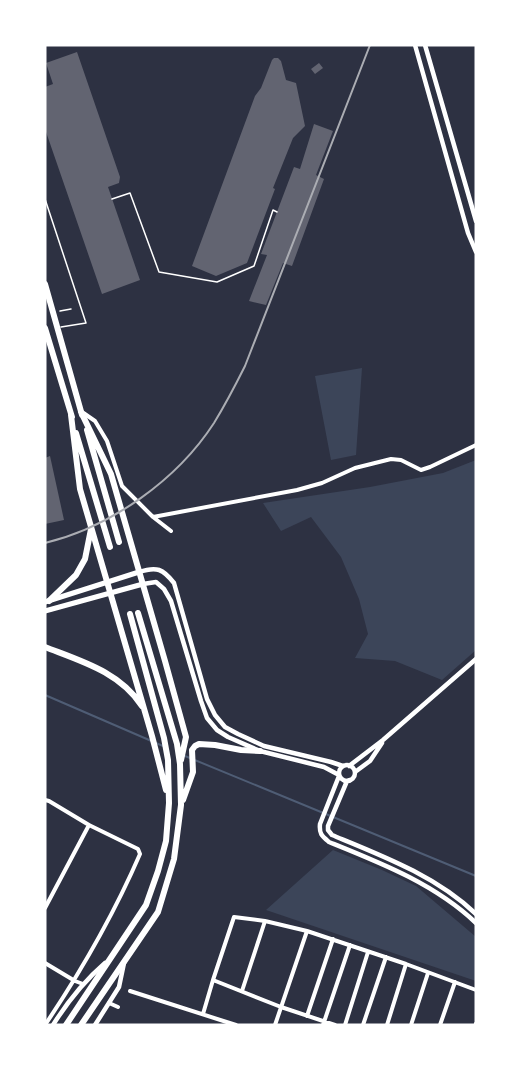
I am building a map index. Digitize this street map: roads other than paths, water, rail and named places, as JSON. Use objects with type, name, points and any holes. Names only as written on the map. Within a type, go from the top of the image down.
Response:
[{"type":"main road","points":[[45,284],[118,542]]},
{"type":"main road","points":[[46,330],[110,547]]},
{"type":"main road","points":[[81,412],[111,474],[186,737],[180,746]]},
{"type":"main road","points":[[71,415],[80,489],[145,711],[169,803]]},
{"type":"main road","points":[[47,601],[76,575],[85,559],[91,527]]},
{"type":"main road","points":[[47,601],[139,572]]},
{"type":"main road","points":[[45,611],[143,584]]},
{"type":"main road","points":[[81,1025],[158,912],[174,859],[181,805],[180,746],[138,613]]},
{"type":"main road","points":[[66,1025],[146,904],[166,841],[169,803],[168,760],[130,614]]},
{"type":"main road","points":[[45,647],[112,675],[130,690],[145,711]]},
{"type":"main road","points":[[181,805],[193,772],[192,750],[195,746],[215,745],[260,751]]},
{"type":"street","points":[[415,45],[468,233],[476,252]]},
{"type":"street","points":[[425,45],[476,221]]},
{"type":"street","points":[[451,174],[461,171]]},
{"type":"street","points":[[81,412],[95,422],[107,441],[122,486],[153,517],[171,531]]},
{"type":"street","points":[[153,517],[297,490],[322,483],[355,468],[391,459],[401,460],[421,470],[476,445]]},
{"type":"street","points":[[139,572],[157,569],[165,572],[174,583],[207,699],[215,715],[225,726],[264,746],[349,766],[355,772]]},
{"type":"street","points":[[143,584],[156,582],[164,589],[171,601],[207,718],[217,730],[260,751],[324,767],[342,779],[350,780]]},
{"type":"street","points":[[349,766],[383,740],[476,659]]},
{"type":"street","points":[[383,740],[370,761],[347,781],[328,830],[332,835],[389,859],[431,881],[452,894],[476,914]]},
{"type":"street","points":[[343,766],[327,803],[320,824],[320,834],[329,842],[386,865],[417,882],[451,902],[476,923]]},
{"type":"street","points":[[45,800],[135,847],[140,854],[122,895],[75,981],[45,1025]]},
{"type":"street","points":[[45,908],[89,825]]},
{"type":"street","points":[[203,1014],[234,917],[265,921],[307,931],[476,990]]},
{"type":"street","points":[[242,991],[265,921]]},
{"type":"street","points":[[275,1025],[307,931]]},
{"type":"street","points":[[307,1016],[333,939]]},
{"type":"street","points":[[324,1023],[350,945]]},
{"type":"street","points":[[345,1025],[368,951]]},
{"type":"street","points":[[363,1025],[386,957]]},
{"type":"street","points":[[53,1025],[83,984],[109,959]]},
{"type":"street","points":[[45,963],[83,984]]},
{"type":"street","points":[[95,1025],[119,987],[124,963]]},
{"type":"street","points":[[387,1025],[406,964]]},
{"type":"street","points":[[411,1025],[428,973]]},
{"type":"street","points":[[213,980],[281,1008],[335,1025]]},
{"type":"street","points":[[440,1025],[455,982]]},
{"type":"street","points":[[130,991],[236,1025]]},
{"type":"street","points":[[109,1003],[118,1007]]},
{"type":"lane","points":[[45,199],[86,322],[57,327]]},
{"type":"waterway","points":[[45,695],[163,746]]},
{"type":"waterway","points":[[185,756],[476,876]]},
{"type":"railway","points":[[45,543],[94,526],[140,498],[181,464],[214,423],[245,366],[370,45]]}]
